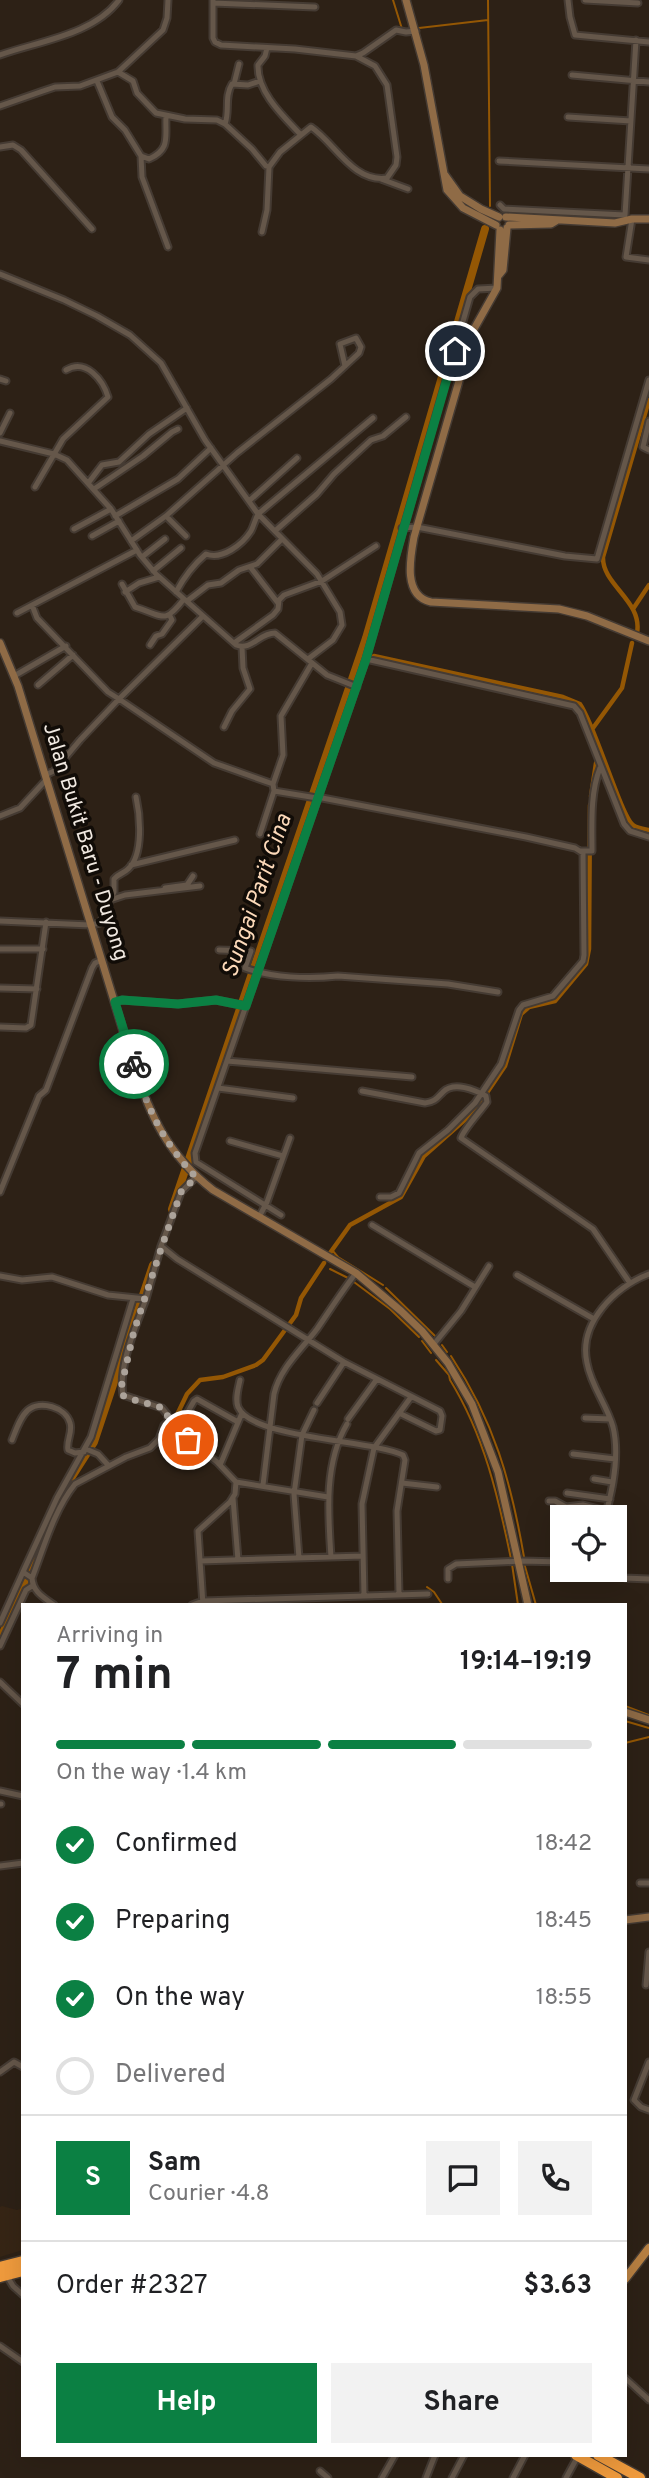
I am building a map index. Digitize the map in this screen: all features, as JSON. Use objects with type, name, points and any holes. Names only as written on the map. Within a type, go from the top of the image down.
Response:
[{"type":"highway","points":[[2,2273],[21,2262]]},
{"type":"highway","points":[[2,2273],[21,2272]]},
{"type":"highway","points":[[579,2457],[617,2478]]},
{"type":"highway","points":[[602,2457],[640,2478]]},
{"type":"main road","points":[[406,0],[416,31],[447,190],[463,208],[503,224],[556,221],[615,223],[649,219]]},
{"type":"main road","points":[[503,224],[503,270],[499,275],[497,289],[474,329],[417,527],[412,554],[411,577],[414,590],[426,601],[559,609],[649,641]]},
{"type":"main road","name":"Jalan Bukit Baru - Duyong","points":[[0,643],[14,676],[149,1109],[164,1139],[181,1162],[195,1175],[259,1217],[356,1273],[401,1311],[434,1344],[472,1404],[486,1435],[498,1494],[528,1603]]},
{"type":"main road","points":[[627,1713],[649,1720]]},
{"type":"main road","points":[[627,1920],[649,1917]]},
{"type":"main road","points":[[627,2276],[649,2248]]},
{"type":"street","points":[[0,55],[96,22],[119,0]]},
{"type":"street","points":[[0,106],[55,87],[80,86],[118,72],[163,30],[168,0]]},
{"type":"street","points":[[568,0],[575,35],[649,41]]},
{"type":"street","points":[[585,0],[638,3]]},
{"type":"street","points":[[315,8],[213,1],[215,42],[221,45],[356,56],[375,66],[387,85],[397,158],[396,165],[387,178],[380,179]]},
{"type":"street","points":[[356,56],[396,30],[406,33],[416,31]]},
{"type":"street","points":[[500,205],[504,209],[625,215],[636,40]]},
{"type":"street","points":[[267,48],[258,65],[260,81],[282,115],[300,134]]},
{"type":"street","points":[[225,124],[227,93],[234,84],[239,64]]},
{"type":"street","points":[[118,72],[133,81],[137,93],[156,113],[217,120],[225,124],[269,167]]},
{"type":"street","points":[[572,75],[649,82]]},
{"type":"street","points":[[97,81],[112,117],[125,130],[141,156],[142,177],[168,247]]},
{"type":"street","points":[[234,84],[248,85],[260,81]]},
{"type":"street","points":[[141,156],[149,159],[162,153],[165,148],[166,116]]},
{"type":"street","points":[[568,117],[631,121]]},
{"type":"street","points":[[262,232],[267,210],[269,167],[280,152],[311,127],[345,160],[367,176],[408,189]]},
{"type":"street","points":[[0,147],[13,145],[21,150],[92,229]]},
{"type":"street","points":[[499,161],[649,169]]},
{"type":"street","points":[[632,219],[626,257],[649,260]]},
{"type":"street","points":[[0,274],[64,300],[130,335],[161,363],[211,448],[258,514],[321,581],[340,612],[342,625],[333,640],[310,661],[281,716],[283,755],[260,834]]},
{"type":"street","points":[[281,1214],[196,1162],[195,1153],[314,797],[353,686],[366,659],[470,298],[478,289],[497,289]]},
{"type":"street","points":[[131,541],[166,516],[345,366],[360,350],[356,338],[340,344],[345,366]]},
{"type":"street","points":[[35,487],[70,432],[108,397],[91,370],[78,366],[66,370]]},
{"type":"street","points":[[402,528],[417,527],[593,560],[598,557],[649,380]]},
{"type":"street","points":[[89,482],[102,465],[119,462],[156,429],[187,408]]},
{"type":"street","points":[[0,433],[10,413]]},
{"type":"street","points":[[275,531],[371,440],[385,434],[406,417]]},
{"type":"street","points":[[176,592],[190,569],[202,557],[206,554],[216,556],[237,545],[250,532],[258,514],[373,418]]},
{"type":"street","points":[[649,421],[643,447],[649,450]]},
{"type":"street","points":[[94,489],[178,429]]},
{"type":"street","points":[[0,441],[54,454],[67,460],[111,509],[153,570],[234,643],[242,647],[250,646],[264,635],[275,633],[327,675],[353,686]]},
{"type":"street","points":[[92,536],[177,479],[211,448]]},
{"type":"street","points":[[249,500],[297,458]]},
{"type":"street","points":[[74,529],[111,509]]},
{"type":"street","points":[[166,516],[187,536]]},
{"type":"street","points":[[142,557],[165,539]]},
{"type":"street","points":[[170,616],[186,600],[208,585],[221,583],[239,570],[251,568],[282,539]]},
{"type":"street","points":[[234,643],[273,615],[284,595],[321,581],[376,546]]},
{"type":"street","points":[[153,570],[181,548]]},
{"type":"street","points":[[17,613],[137,550]]},
{"type":"street","points":[[251,568],[278,603]]},
{"type":"street","points":[[125,592],[138,583],[159,576]]},
{"type":"street","points":[[122,584],[135,607],[170,616]]},
{"type":"street","points":[[32,605],[37,618],[108,692],[214,763],[274,788],[526,836],[591,852],[596,784],[601,767]]},
{"type":"street","points":[[150,645],[156,636],[162,634],[170,625],[170,616]]},
{"type":"street","points":[[0,816],[20,808],[79,740],[203,616]]},
{"type":"street","points":[[14,676],[66,646]]},
{"type":"street","points":[[224,727],[232,710],[250,689],[243,668],[242,647]]},
{"type":"street","points":[[38,685],[74,655]]},
{"type":"street","points":[[366,659],[569,704],[580,713],[624,824],[630,831],[649,837]]},
{"type":"street","points":[[0,921],[90,925],[100,922],[112,898],[116,876],[127,871],[131,865],[140,838],[140,814],[136,797]]},
{"type":"street","points":[[131,865],[235,840]]},
{"type":"street","points":[[380,1197],[391,1197],[399,1193],[419,1153],[465,1114],[483,1094],[502,1064],[523,1005],[548,1000],[583,961],[582,851]]},
{"type":"street","points":[[112,898],[183,886],[190,883],[192,876]]},
{"type":"street","points":[[112,898],[200,886]]},
{"type":"street","points":[[0,1027],[29,1027],[46,922]]},
{"type":"street","points":[[0,949],[43,950]]},
{"type":"street","points":[[219,950],[251,951],[244,968],[254,972],[448,984],[498,992]]},
{"type":"street","points":[[0,1192],[38,1096],[46,1090],[92,968],[102,960]]},
{"type":"street","points":[[0,988],[37,989]]},
{"type":"street","points":[[115,1002],[122,1000],[178,1004],[205,1000],[245,1006]]},
{"type":"street","points":[[227,1061],[412,1077]]},
{"type":"street","points":[[218,1088],[293,1098]]},
{"type":"street","points":[[362,1091],[425,1103],[433,1102],[448,1088],[468,1088],[483,1094],[487,1102],[471,1126],[462,1133],[461,1138],[593,1229],[630,1283]]},
{"type":"street","points":[[259,1217],[290,1138]]},
{"type":"street","points":[[230,1141],[283,1156]]},
{"type":"street","points":[[0,1623],[57,1498],[88,1450],[140,1299],[181,1192],[195,1175]]},
{"type":"street","points":[[372,1225],[475,1287]]},
{"type":"street","points":[[162,1246],[171,1255],[344,1362],[442,1412],[440,1430],[436,1431],[399,1413]]},
{"type":"street","points":[[434,1344],[461,1311],[489,1266]]},
{"type":"street","points":[[263,1485],[276,1388],[292,1360],[356,1273]]},
{"type":"street","points":[[608,1505],[615,1458],[614,1436],[610,1419],[587,1364],[589,1329],[617,1293],[649,1274]]},
{"type":"street","points":[[517,1275],[594,1320]]},
{"type":"street","points":[[0,1276],[22,1280],[52,1277],[108,1295],[140,1299]]},
{"type":"street","points":[[140,1299],[121,1388],[122,1395],[163,1408],[168,1423],[220,1465],[236,1482],[328,1497]]},
{"type":"street","points":[[317,1403],[344,1362]]},
{"type":"street","points":[[331,1557],[328,1497],[337,1441],[377,1379]]},
{"type":"street","points":[[240,1380],[237,1402],[242,1413],[271,1428],[403,1455],[397,1511],[399,1594]]},
{"type":"street","points":[[364,1595],[362,1504],[374,1448],[411,1397]]},
{"type":"street","points":[[177,1431],[197,1399],[238,1422]]},
{"type":"street","points":[[12,1440],[27,1411],[32,1407],[45,1406],[59,1410],[70,1420],[68,1450],[75,1453],[88,1450],[108,1464]]},
{"type":"street","points":[[299,1558],[295,1491],[302,1435],[314,1410]]},
{"type":"street","points":[[220,1465],[242,1413]]},
{"type":"street","points":[[585,1418],[610,1419]]},
{"type":"street","points":[[0,1646],[75,1484],[108,1464],[150,1448],[168,1423]]},
{"type":"street","points":[[573,1454],[615,1458]]},
{"type":"street","points":[[594,1479],[612,1482]]},
{"type":"street","points":[[236,1482],[233,1498],[238,1560]]},
{"type":"street","points":[[402,1483],[437,1487]]},
{"type":"street","points":[[567,1493],[610,1499]]},
{"type":"street","points":[[233,1498],[211,1522],[200,1527],[197,1541],[203,1603],[279,1601],[316,1596],[428,1594]]},
{"type":"street","points":[[549,1501],[562,1505]]},
{"type":"street","points":[[200,1561],[363,1556]]},
{"type":"street","points":[[448,1579],[448,1569],[452,1565],[550,1562]]},
{"type":"street","points":[[24,1572],[41,1596],[50,1603]]},
{"type":"street","points":[[627,1578],[649,1579]]},
{"type":"street","points":[[316,1596],[317,1603]]},
{"type":"street","points":[[0,1682],[21,1702]]},
{"type":"street","points":[[0,1791],[21,1796]]},
{"type":"street","points":[[0,1866],[21,1863]]},
{"type":"street","points":[[640,1883],[649,1883]]},
{"type":"street","points":[[646,1985],[649,1952]]},
{"type":"street","points":[[0,2072],[14,2062],[21,2066]]},
{"type":"street","points":[[649,2062],[634,2097],[638,2104],[649,2110]]},
{"type":"street","points":[[2,2273],[21,2293]]},
{"type":"street","points":[[0,2346],[21,2361]]},
{"type":"street","points":[[627,2380],[649,2400]]},
{"type":"street","points":[[382,2478],[394,2457]]},
{"type":"street","points":[[426,2478],[434,2457]]},
{"type":"street","points":[[452,2478],[463,2457]]},
{"type":"street","points":[[513,2478],[524,2457]]},
{"type":"street","points":[[566,2478],[576,2457]]},
{"type":"street","points":[[320,2471],[328,2478]]},
{"type":"shaded area","points":[[0,2207],[21,2209],[21,2251],[0,2257]]},
{"type":"waterway","points":[[393,0],[402,29]]},
{"type":"waterway","points":[[488,0],[490,206]]},
{"type":"waterway","points":[[419,28],[488,20]]},
{"type":"waterway","points":[[360,52],[373,43]]},
{"type":"waterway","name":"Sungai Parit Cina","points":[[172,1209],[366,638],[485,229]]},
{"type":"waterway","points":[[637,633],[634,612],[609,576],[603,557],[649,400]]},
{"type":"waterway","points":[[633,609],[649,585]]},
{"type":"waterway","points":[[593,728],[622,688],[632,643]]},
{"type":"waterway","points":[[374,656],[563,697],[580,704],[628,818],[633,825],[649,830]]},
{"type":"waterway","points":[[591,796],[596,763]]},
{"type":"waterway","points":[[330,1253],[350,1225],[401,1197],[424,1156],[468,1117],[505,1066],[521,1014],[529,1007],[555,1001],[586,964],[589,949],[590,805]]},
{"type":"waterway","points":[[332,1250],[338,1257],[383,1285]]},
{"type":"waterway","points":[[174,1421],[187,1394],[200,1380],[223,1377],[263,1360],[296,1315],[301,1298],[324,1263]]},
{"type":"waterway","name":"Sungai Parit Cina","points":[[0,1640],[64,1489],[94,1442],[153,1265]]},
{"type":"waterway","points":[[330,1269],[348,1278]]},
{"type":"waterway","points":[[354,1282],[390,1309],[419,1337]]},
{"type":"waterway","points":[[386,1288],[435,1336]]},
{"type":"waterway","points":[[422,1341],[431,1353]]},
{"type":"waterway","points":[[442,1345],[447,1352]]},
{"type":"waterway","points":[[451,1356],[479,1404],[499,1452],[524,1557]]},
{"type":"waterway","points":[[436,1360],[449,1375],[481,1444],[495,1489],[511,1559]]},
{"type":"waterway","points":[[524,1563],[535,1603]]},
{"type":"waterway","points":[[512,1564],[518,1603]]},
{"type":"waterway","points":[[427,1587],[441,1603]]},
{"type":"waterway","points":[[627,1707],[649,1715]]},
{"type":"waterway","points":[[627,1722],[649,1728]]},
{"type":"waterway","points":[[627,1742],[649,1737]]},
{"type":"way so far","points":[[134,1064],[149,1109],[164,1139],[196,1177],[181,1192],[162,1246],[134,1331],[121,1388],[122,1395],[163,1408],[168,1423],[188,1440]]},
{"type":"route","points":[[134,1064],[115,1002],[122,1000],[178,1004],[216,1000],[246,1006],[366,659],[455,351]]}]
